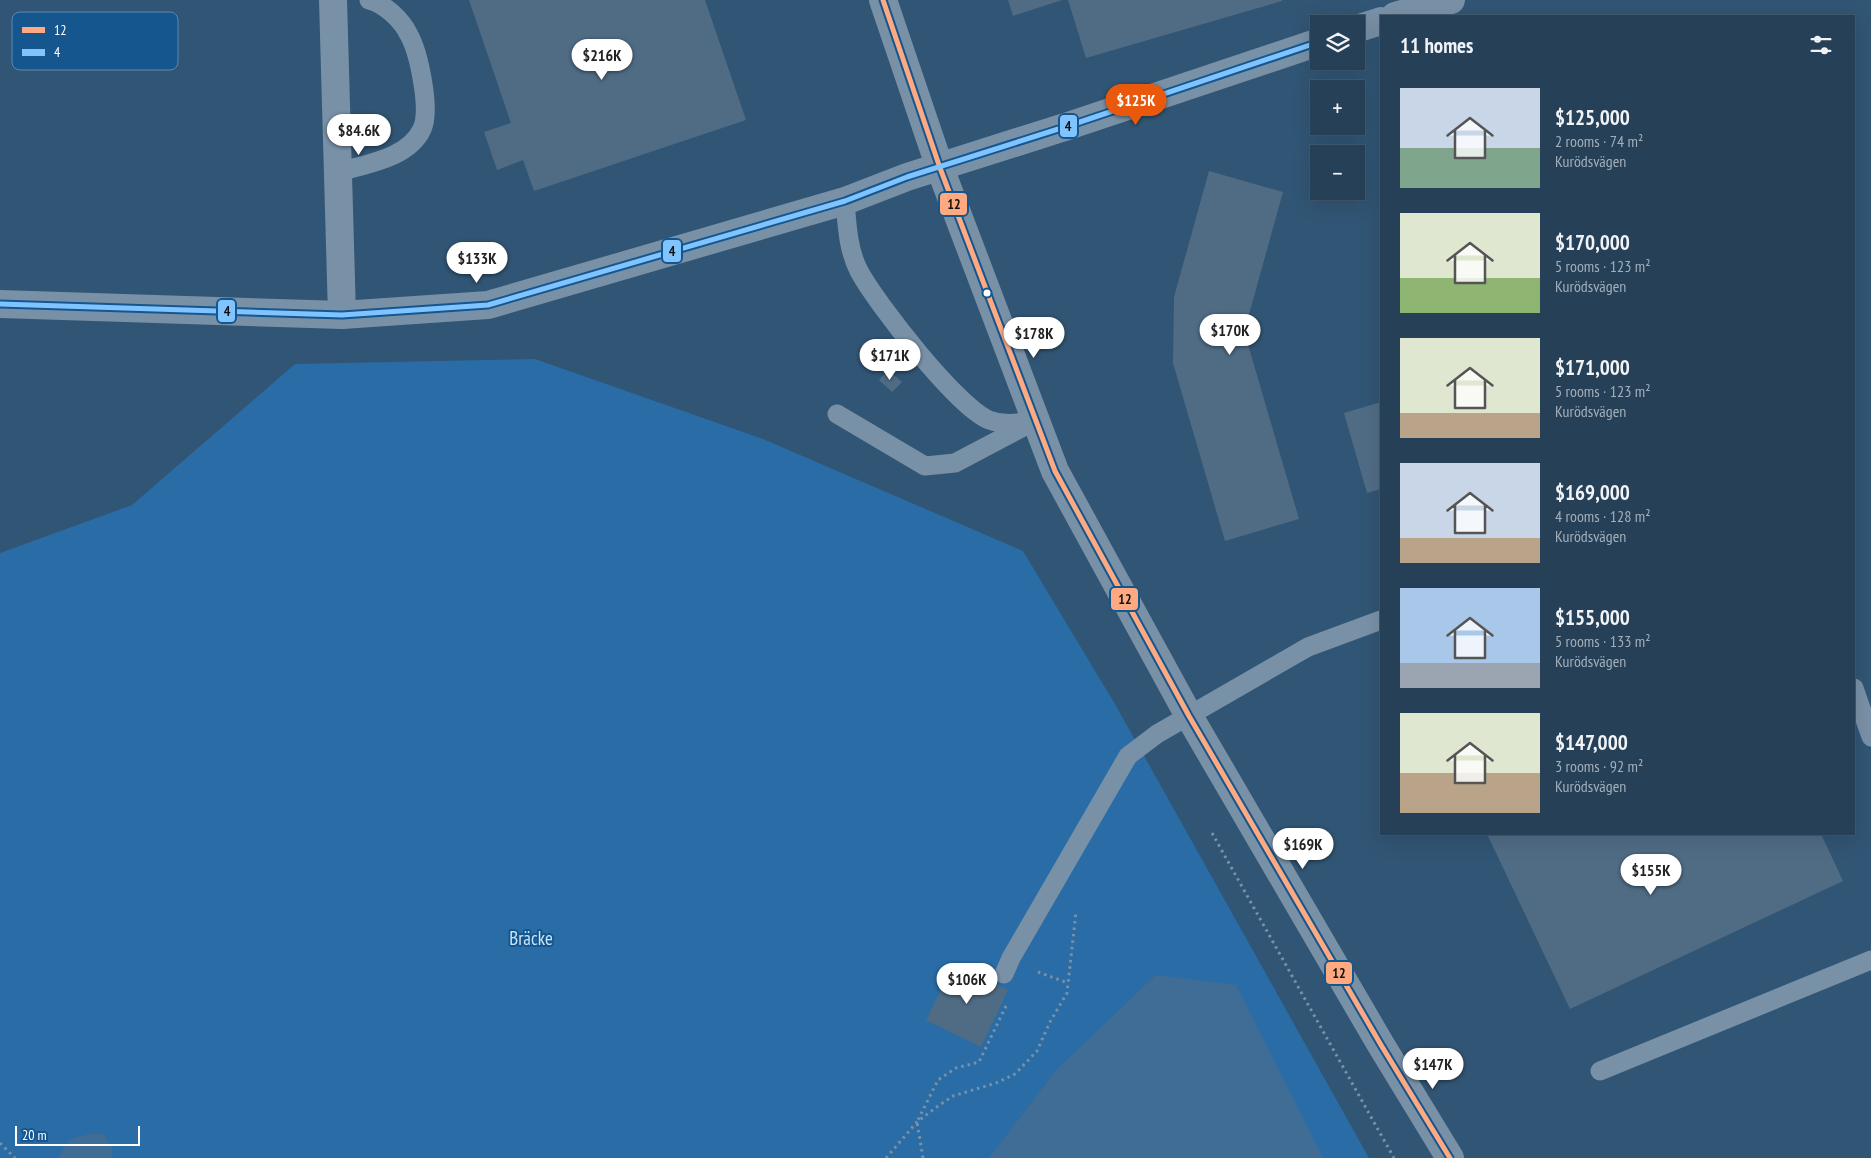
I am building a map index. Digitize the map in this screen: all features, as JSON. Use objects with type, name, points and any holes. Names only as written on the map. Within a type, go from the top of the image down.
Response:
[{"type":"street","points":[[336,0],[342,315]]},
{"type":"street","points":[[883,0],[940,168],[1034,420],[1055,471],[1189,716],[1380,1045],[1450,1158]]},
{"type":"street","points":[[1398,15],[1451,0]]},
{"type":"street","points":[[1365,26],[1380,21]]},
{"type":"street","points":[[0,304],[342,315],[488,304],[844,201],[907,178],[1310,45]]},
{"type":"lane","points":[[339,172],[391,156],[409,144],[422,129],[426,106],[422,79],[410,35],[388,10],[369,0]]},
{"type":"lane","points":[[844,201],[848,237],[859,270],[892,319],[935,372],[961,398],[988,420],[1010,424],[1034,420]]},
{"type":"lane","points":[[837,414],[926,466],[955,463],[1034,420]]},
{"type":"lane","points":[[1004,974],[1128,756],[1157,734],[1308,647],[1380,620]]},
{"type":"lane","points":[[1855,691],[1871,737]]},
{"type":"lane","points":[[1600,1071],[1871,960]]},
{"type":"path","points":[[1210,828],[1394,1158]]},
{"type":"path","points":[[917,1122],[954,1096],[996,1083],[1015,1074],[1037,1051],[1050,1022],[1067,993],[1079,888],[1065,864]]},
{"type":"path","points":[[886,1158],[917,1122],[938,1080],[956,1068],[979,1062],[990,1044]]},
{"type":"path","points":[[917,1122],[923,1158]]},
{"type":"path","points":[[0,1143],[15,1158]]},
{"type":"green space","name":"Bräcke","points":[[535,359],[763,439],[1023,551],[1115,704],[1369,1158],[0,1158],[0,553],[132,505],[295,364]]},
{"type":"shaded area","points":[[1156,975],[1236,985],[1323,1158],[989,1158],[1057,1069]]},
{"type":"shaded area","points":[[89,1134],[104,1134],[112,1149],[112,1158],[60,1158],[59,1156],[70,1139]]},
{"type":"building","points":[[469,0],[705,0],[746,120],[534,191],[523,160],[497,170],[484,132],[511,123]]},
{"type":"building","points":[[1008,0],[1062,0],[1013,16]]},
{"type":"building","points":[[1068,0],[1282,0],[1282,1],[1086,58]]},
{"type":"building","points":[[1209,171],[1283,192],[1248,318],[1247,341],[1299,519],[1225,541],[1173,363],[1174,297]]},
{"type":"building","points":[[888,370],[902,382],[892,392],[879,380]]},
{"type":"building","points":[[1380,402],[1380,489],[1367,493],[1344,413]]},
{"type":"building","points":[[1487,835],[1821,835],[1843,881],[1570,1009]]},
{"type":"building","points":[[954,963],[1008,990],[981,1047],[926,1020]]},
{"type":"transit line","name":"12","points":[[883,0],[940,168],[1055,471],[1189,716],[1381,1045],[1450,1158]]},
{"type":"transit line","name":"4","points":[[0,304],[342,315],[488,305],[845,201],[907,177],[1071,125],[1310,45]]}]
